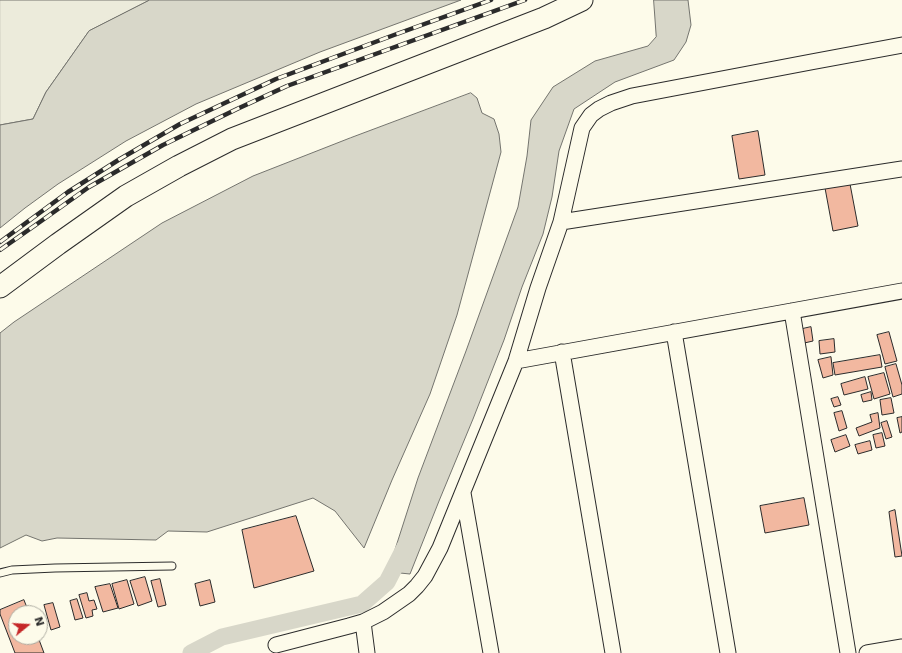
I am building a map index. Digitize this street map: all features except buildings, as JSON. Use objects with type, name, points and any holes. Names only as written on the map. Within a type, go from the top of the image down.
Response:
[{"type":"main road","points":[[0,286],[126,196],[179,166],[232,139],[544,18],[582,0]]},
{"type":"street","points":[[276,645],[363,622],[396,604],[409,594],[425,576],[440,548],[516,361],[538,288],[561,222],[582,128],[591,115],[611,103],[632,96],[902,45]]},
{"type":"street","points":[[561,222],[902,169]]},
{"type":"street","points":[[516,361],[902,291]]},
{"type":"street","points":[[792,311],[848,653]]},
{"type":"street","points":[[674,332],[728,653]]},
{"type":"street","points":[[562,352],[612,653]]},
{"type":"street","points":[[463,493],[491,653]]},
{"type":"street","points":[[363,622],[367,653]]},
{"type":"street","points":[[867,653],[902,647]]},
{"type":"lane","points":[[0,573],[12,570],[56,568],[172,566]]},
{"type":"shaded area","points":[[0,0],[150,0],[89,31],[46,92],[33,119],[0,125]]},
{"type":"shaded area","points":[[150,0],[461,0],[320,52],[196,104],[126,141],[58,184],[0,228],[0,125],[33,119],[46,92],[89,31]]},
{"type":"shaded area","points":[[654,0],[688,0],[691,25],[686,42],[674,60],[615,82],[574,109],[559,151],[552,197],[543,234],[522,287],[504,340],[410,574],[400,573],[391,562],[418,478],[518,207],[527,156],[531,120],[553,87],[595,61],[648,46],[656,37]]},
{"type":"shaded area","points":[[471,93],[477,98],[482,113],[494,119],[499,134],[501,152],[457,315],[430,394],[364,548],[335,511],[313,498],[207,532],[168,531],[156,540],[57,538],[42,541],[26,535],[0,548],[0,333],[14,322],[162,223],[253,176]]},
{"type":"waterway","points":[[191,653],[222,637],[362,604],[387,582],[405,547]]},
{"type":"railway","points":[[0,242],[68,192],[120,159],[180,124],[276,79],[491,0]]},
{"type":"railway","points":[[0,250],[89,187],[163,145],[237,109],[287,86],[525,0]]}]
